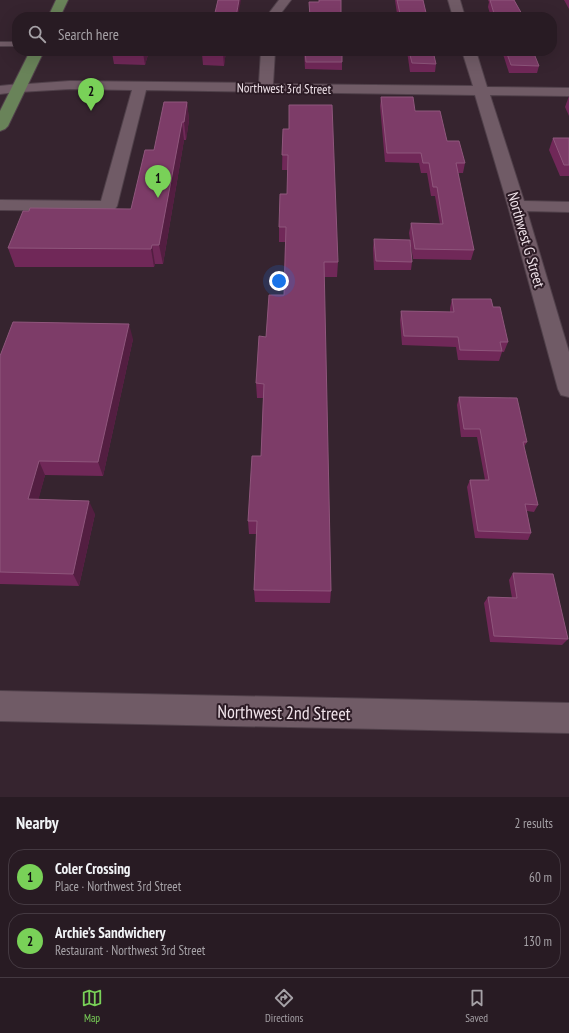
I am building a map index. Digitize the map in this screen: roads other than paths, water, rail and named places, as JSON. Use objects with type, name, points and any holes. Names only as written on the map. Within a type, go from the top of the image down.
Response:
[{"type":"main road","points":[[56,12],[62,0]]},
{"type":"main road","points":[[0,126],[35,56]]},
{"type":"street","points":[[276,12],[286,0]]},
{"type":"street","points":[[454,0],[458,12]]},
{"type":"street","points":[[266,88],[268,56]]},
{"type":"street","name":"Northwest G Street","points":[[470,56],[517,206],[569,389]]},
{"type":"street","name":"Northwest 3rd Street","points":[[0,90],[52,85],[569,92]]},
{"type":"street","points":[[0,205],[108,206],[140,86]]},
{"type":"street","points":[[517,206],[569,206]]},
{"type":"street","name":"Northwest 2nd Street","points":[[0,706],[569,718]]},
{"type":"lane","points":[[0,44],[12,44]]},
{"type":"place","name":"Archie’s Sandwichery","points":[[91,111]]},
{"type":"place","name":"Coler Crossing","points":[[158,198]]}]
